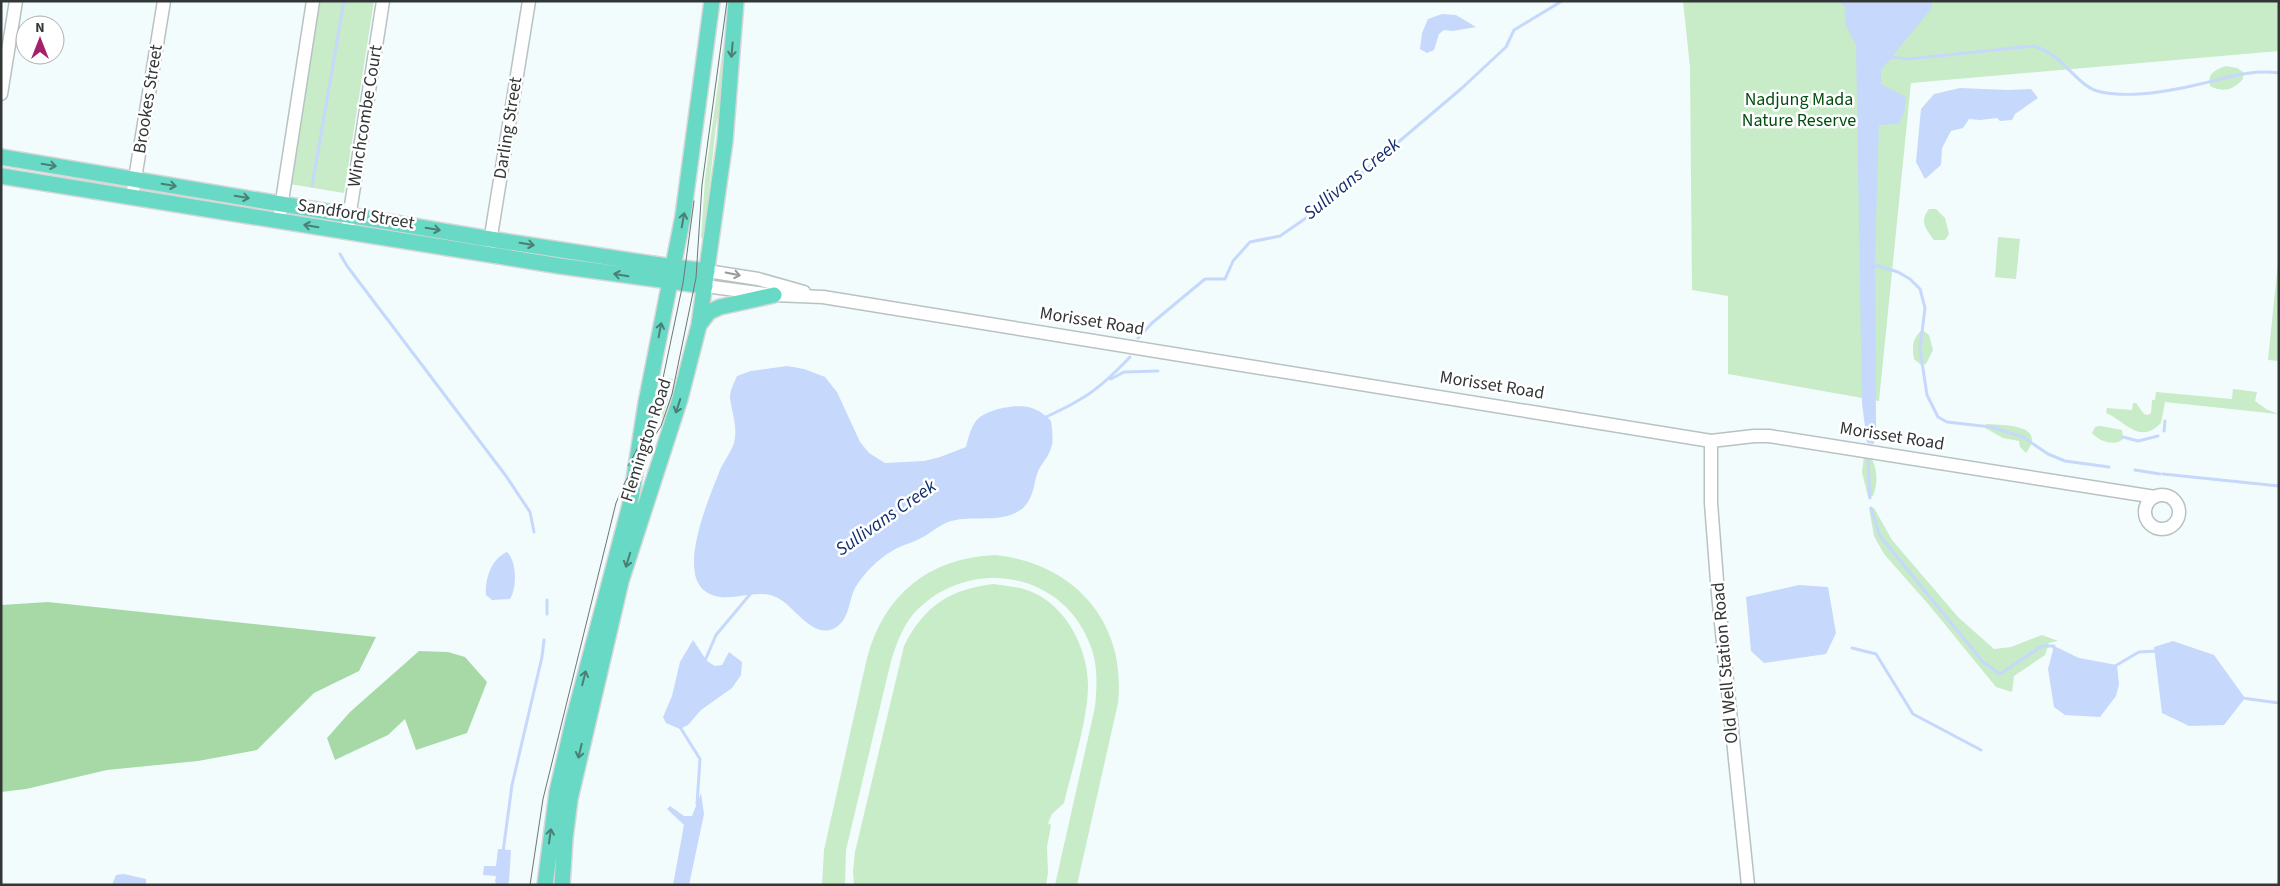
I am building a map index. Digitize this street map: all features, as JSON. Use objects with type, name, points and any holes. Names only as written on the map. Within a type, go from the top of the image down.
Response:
[{"type":"main road","name":"Flemington Road","points":[[545,885],[557,792],[576,708],[630,505],[646,403],[684,216],[712,1]]},
{"type":"main road","name":"Flemington Road","points":[[562,885],[570,799],[621,580],[680,399],[699,325],[724,141],[736,1]]},
{"type":"main road","name":"Sandford Street","points":[[1,157],[490,239],[671,275]]},
{"type":"main road","name":"Sandford Street","points":[[1,176],[488,254],[706,278]]},
{"type":"main road","points":[[699,325],[709,312],[720,307],[774,295]]},
{"type":"street","points":[[1,94],[16,1]]},
{"type":"street","name":"Brookes Street","points":[[132,197],[164,1]]},
{"type":"street","points":[[278,220],[312,1]]},
{"type":"street","name":"Winchcombe Court","points":[[347,232],[383,1]]},
{"type":"street","name":"Darling Street","points":[[488,254],[529,1]]},
{"type":"street","name":"Morisset Road","points":[[706,278],[774,295],[823,297]]},
{"type":"street","name":"Morisset Road","points":[[706,278],[758,279],[823,297],[1711,441],[1769,436],[2156,496]]},
{"type":"street","name":"Old Well Station Road","points":[[1711,441],[1711,503],[1718,594],[1748,885]]},
{"type":"green space","points":[[319,1],[374,1],[344,193],[290,184]]},
{"type":"green space","name":"Nadjung Mada Nature Reserve","points":[[1683,1],[2279,1],[2279,51],[1911,83],[1879,401],[1728,374],[1728,296],[1692,290],[1690,67]]},
{"type":"green space","points":[[724,40],[727,40],[721,105],[716,125],[704,238],[701,238],[705,179]]},
{"type":"green space","points":[[2226,66],[2237,68],[2243,72],[2243,79],[2236,86],[2224,90],[2210,86],[2211,75],[2218,69]]},
{"type":"green space","points":[[1929,209],[1936,209],[1945,218],[1949,234],[1945,240],[1934,240],[1926,229],[1924,218]]},
{"type":"green space","points":[[1998,237],[2020,239],[2016,279],[1995,277]]},
{"type":"green space","points":[[2279,253],[2279,361],[2268,360]]},
{"type":"green space","points":[[1922,330],[1929,335],[1933,350],[1926,364],[1921,365],[1914,359],[1913,346],[1916,336]]},
{"type":"green space","points":[[665,378],[673,379],[663,418],[656,415]]},
{"type":"green space","points":[[2233,389],[2257,392],[2255,401],[2266,409],[2278,414],[2165,402],[2161,423],[2146,432],[2139,432],[2106,413],[2107,408],[2132,410],[2133,403],[2136,403],[2144,414],[2148,415],[2151,413],[2152,400],[2155,400],[2156,392],[2232,399]]},
{"type":"green space","points":[[1986,424],[2012,426],[2027,431],[2031,436],[2031,443],[2026,453],[2020,447],[2019,441],[2003,438],[1985,428]]},
{"type":"green space","points":[[2100,426],[2122,430],[2123,439],[2111,443],[2099,438],[2092,433],[2095,427]]},
{"type":"green space","points":[[1870,456],[1875,465],[1876,486],[1873,496],[1868,497],[1862,472],[1864,457]]},
{"type":"green space","points":[[1869,508],[1874,508],[1892,540],[1958,617],[1994,649],[2011,647],[2042,635],[2058,641],[2049,643],[2045,655],[2014,676],[2012,692],[1996,687],[1929,605],[1884,554],[1874,536]]},
{"type":"green space","points":[[995,555],[1023,560],[1049,570],[1071,584],[1090,602],[1104,623],[1114,647],[1119,674],[1118,703],[1077,885],[1055,885],[1095,707],[1096,677],[1093,654],[1078,622],[1061,602],[1040,588],[1016,580],[991,578],[965,582],[941,592],[919,608],[905,626],[891,661],[846,850],[845,885],[822,885],[824,850],[867,658],[885,616],[897,599],[912,584],[930,572],[971,558]]},
{"type":"green space","points":[[994,584],[1032,592],[1056,608],[1080,644],[1087,672],[1088,686],[1085,713],[1064,803],[1052,814],[1048,823],[1051,825],[1047,847],[1048,873],[1046,885],[854,885],[855,852],[904,646],[920,620],[940,602],[964,590]]},
{"type":"green space","points":[[48,602],[376,637],[359,671],[314,693],[257,750],[198,761],[107,770],[26,789],[1,792],[1,605]]},
{"type":"green space","points":[[419,651],[448,652],[465,657],[487,682],[467,733],[416,750],[405,719],[388,735],[335,760],[327,738],[350,712]]},
{"type":"water","points":[[1846,1],[1931,1],[1932,8],[1881,70],[1881,84],[1906,97],[1903,115],[1898,124],[1879,125],[1875,258],[1876,426],[1874,444],[1867,443],[1862,403],[1856,44],[1846,24]]},
{"type":"water","points":[[1442,14],[1456,15],[1476,27],[1453,31],[1444,30],[1439,34],[1434,50],[1427,53],[1420,49],[1422,33],[1428,19]]},
{"type":"water","points":[[1960,88],[2031,89],[2038,98],[2015,114],[2012,120],[2000,121],[1997,118],[1969,119],[1963,128],[1951,131],[1942,148],[1941,165],[1925,179],[1916,162],[1921,109],[1934,94]]},
{"type":"water","points":[[787,366],[804,369],[825,377],[837,392],[860,442],[869,453],[885,463],[924,461],[966,447],[976,421],[994,410],[1019,406],[1038,410],[1051,421],[1052,445],[1049,454],[1038,471],[1028,502],[1018,512],[1010,515],[956,520],[946,523],[927,535],[887,554],[862,577],[855,588],[846,615],[840,624],[827,631],[819,630],[812,626],[784,602],[769,595],[722,597],[705,591],[697,581],[694,567],[695,550],[703,514],[720,470],[734,443],[735,426],[730,398],[732,387],[737,376],[751,371]]},
{"type":"water","points":[[507,552],[513,562],[514,588],[510,599],[492,600],[486,595],[488,576],[493,564],[501,555]]},
{"type":"water","points":[[1799,585],[1828,587],[1836,633],[1826,654],[1764,663],[1751,651],[1746,597]]},
{"type":"water","points":[[693,640],[707,661],[715,666],[722,665],[729,652],[742,662],[741,675],[732,688],[701,710],[688,725],[680,729],[666,723],[663,717],[672,696],[680,662]]},
{"type":"water","points":[[2173,641],[2214,655],[2245,698],[2224,725],[2189,726],[2162,713],[2154,647]]},
{"type":"water","points":[[2054,646],[2079,658],[2117,665],[2119,684],[2116,696],[2100,717],[2065,715],[2054,707],[2048,669]]},
{"type":"water","points":[[701,793],[704,814],[689,885],[673,885],[684,825],[667,809],[670,806],[684,816],[692,816]]},
{"type":"water","points":[[498,849],[511,850],[509,882],[506,885],[498,885],[495,882],[496,876],[483,875],[484,866],[496,866]]},
{"type":"water","points":[[124,874],[146,879],[146,885],[112,885],[116,875]]},
{"type":"waterway","points":[[312,186],[344,1]]},
{"type":"waterway","name":"Sullivans Creek","points":[[1138,338],[1152,323],[1205,279],[1225,279],[1233,261],[1250,242],[1280,236],[1322,207],[1462,88],[1506,47],[1514,30],[1562,1]]},
{"type":"waterway","points":[[1839,1],[1848,6]]},
{"type":"waterway","points":[[1889,57],[1908,59],[2033,46],[2053,56],[2092,89],[2112,94],[2150,93],[2249,73],[2279,73]]},
{"type":"waterway","points":[[340,254],[347,266],[506,476],[530,512],[534,532]]},
{"type":"waterway","points":[[1872,264],[1898,272],[1910,279],[1920,289],[1925,308],[1920,349],[1927,395],[1938,417],[1947,422],[1991,427],[2023,437],[2048,454],[2065,461],[2109,467]]},
{"type":"waterway","name":"Sullivans Creek","points":[[1044,418],[1086,396],[1113,375],[1130,357]]},
{"type":"waterway","points":[[1111,379],[1124,372],[1158,371]]},
{"type":"waterway","points":[[2164,431],[2165,421]]},
{"type":"waterway","points":[[2123,437],[2138,441],[2158,436]]},
{"type":"waterway","points":[[1868,458],[1870,498]]},
{"type":"waterway","points":[[2135,470],[2160,474]]},
{"type":"waterway","points":[[2163,474],[2279,486]]},
{"type":"waterway","points":[[1871,508],[1880,536],[1983,662],[2000,674],[2042,646],[2054,646],[2054,648]]},
{"type":"waterway","name":"Sullivans Creek","points":[[704,663],[716,635],[752,592]]},
{"type":"waterway","points":[[547,600],[547,614]]},
{"type":"waterway","points":[[503,852],[512,785],[542,657],[544,640]]},
{"type":"waterway","points":[[1852,648],[1876,654],[1913,714],[1981,750]]},
{"type":"waterway","points":[[2115,666],[2139,652],[2157,651]]},
{"type":"waterway","points":[[2242,698],[2279,703]]},
{"type":"waterway","name":"Sullivans Creek","points":[[680,727],[700,759],[697,804]]},
{"type":"tram line","points":[[530,885],[543,799],[616,503],[625,482],[661,426],[672,394],[696,278],[702,185],[727,1]]},
{"type":"tram line","points":[[628,466],[649,426],[658,402],[683,283],[694,201]]}]
